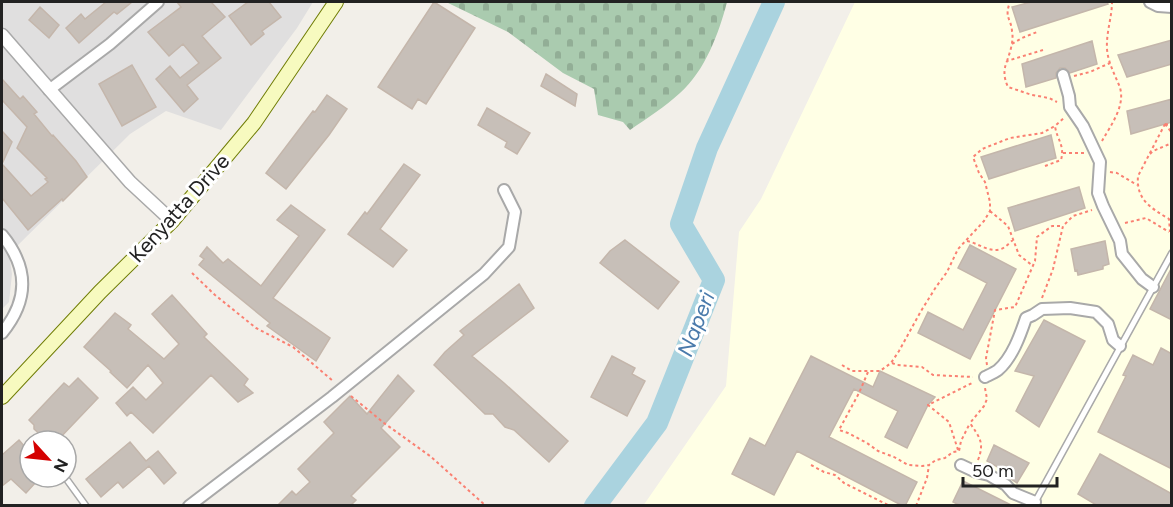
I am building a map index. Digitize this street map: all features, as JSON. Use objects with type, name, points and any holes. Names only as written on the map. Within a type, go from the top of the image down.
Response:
[{"type":"main road","name":"Kenyatta Drive","points":[[2,397],[100,292],[172,221],[254,123],[336,2]]},
{"type":"street","points":[[49,90],[102,50],[158,2]]},
{"type":"street","points":[[1150,2],[1158,6],[1172,7]]},
{"type":"street","points":[[2,35],[130,182],[172,221]]},
{"type":"street","points":[[1063,75],[1070,107],[1083,126],[1100,162],[1098,193],[1120,242],[1122,254],[1142,279],[1153,287]]},
{"type":"street","points":[[189,506],[342,388],[484,274],[509,247],[515,213],[504,190]]},
{"type":"street","points":[[2,235],[17,258],[23,291],[14,315],[2,333]]},
{"type":"street","points":[[985,377],[997,371],[1007,360],[1026,318],[1042,309],[1070,308],[1096,312],[1108,324],[1113,340],[1120,346]]},
{"type":"street","points":[[961,465],[989,475],[1006,485],[1013,493],[1034,504]]},
{"type":"lane","points":[[1034,504],[1172,253]]},
{"type":"lane","points":[[74,489],[86,506]]},
{"type":"path","points":[[842,365],[852,370],[868,372],[880,371],[891,363],[947,272],[958,249],[984,221],[990,211],[990,202],[985,182],[973,157],[982,149],[1010,138],[1042,133],[1064,118],[1070,107],[1049,98],[1008,87],[1004,79],[1004,69],[1012,44],[1012,30],[1007,17],[1010,2]]},
{"type":"path","points":[[1063,153],[1096,152],[1117,113],[1122,98],[1107,48],[1112,2]]},
{"type":"path","points":[[1012,44],[1037,32]]},
{"type":"path","points":[[1007,61],[1043,50]]},
{"type":"path","points":[[1063,75],[1077,76],[1110,63]]},
{"type":"path","points":[[1165,124],[1172,125]]},
{"type":"path","points":[[1165,124],[1172,133]]},
{"type":"path","points":[[1137,185],[1138,176],[1165,124]]},
{"type":"path","points":[[1046,166],[1061,160],[1063,153],[1055,126]]},
{"type":"path","points":[[1148,156],[1153,151],[1172,143]]},
{"type":"path","points":[[1100,170],[1117,173],[1137,185],[1148,206],[1168,219],[1171,232]]},
{"type":"path","points":[[1038,312],[1043,292],[1053,269],[1063,226],[1073,216],[1103,206]]},
{"type":"path","points":[[990,211],[1008,226],[1019,255],[1033,266]]},
{"type":"path","points":[[1112,226],[1146,218],[1171,232]]},
{"type":"path","points":[[959,451],[970,423],[987,399],[986,358],[995,310],[1015,307],[1033,266],[1037,237],[1052,226],[1063,226]]},
{"type":"path","points":[[967,241],[977,243],[987,249],[1001,249],[1013,240]]},
{"type":"path","points":[[192,273],[256,328],[293,347],[384,423],[430,456],[486,506]]},
{"type":"path","points":[[891,363],[922,367],[933,375],[985,377]]},
{"type":"path","points":[[868,372],[839,430],[908,465],[929,465],[959,451]]},
{"type":"path","points":[[961,465],[959,451],[949,422],[928,405],[985,377]]},
{"type":"path","points":[[970,423],[979,435],[981,444],[976,472]]},
{"type":"path","points":[[811,465],[890,506]]},
{"type":"path","points":[[916,506],[927,478],[929,465]]},
{"type":"shaded area","points":[[2,2],[313,2],[297,28],[221,130],[166,111],[130,134],[9,254],[12,274],[9,302],[2,309]]},
{"type":"shaded area","points":[[855,2],[1171,2],[1171,505],[643,506],[726,386],[739,232],[761,199]]},
{"type":"green space","points":[[446,2],[727,2],[710,51],[697,74],[674,98],[630,130],[623,122],[598,115],[594,89],[563,73],[508,32]]},
{"type":"building","points":[[106,2],[132,2],[117,14],[114,12],[79,43],[66,28],[81,14],[85,19]]},
{"type":"building","points":[[177,2],[211,2],[225,17],[202,36],[221,58],[187,85],[198,99],[184,112],[156,79],[170,66],[180,78],[199,63],[183,44],[169,56],[148,32],[181,7]]},
{"type":"building","points":[[248,2],[269,2],[281,17],[262,31],[264,34],[251,45],[229,16]]},
{"type":"building","points":[[434,2],[475,28],[426,104],[418,99],[412,109],[378,87]]},
{"type":"building","points":[[1031,2],[1107,2],[1108,4],[1020,32],[1012,7]]},
{"type":"building","points":[[40,7],[59,25],[49,38],[29,20]]},
{"type":"building","points":[[1172,40],[1172,64],[1127,77],[1118,55]]},
{"type":"building","points":[[1092,41],[1097,64],[1070,73],[1065,68],[1060,68],[1056,73],[1056,78],[1026,87],[1022,64]]},
{"type":"building","points":[[132,65],[156,107],[122,126],[99,84]]},
{"type":"building","points":[[546,74],[577,94],[575,106],[541,86]]},
{"type":"building","points":[[2,79],[20,99],[23,96],[37,112],[34,114],[76,161],[87,177],[63,201],[62,199],[28,230],[2,198],[2,164],[31,196],[48,182],[45,179],[47,178],[17,148],[27,127],[2,100]]},
{"type":"building","points":[[327,95],[347,109],[286,189],[266,173]]},
{"type":"building","points":[[1172,99],[1172,122],[1131,134],[1127,111]]},
{"type":"building","points":[[487,108],[530,133],[517,154],[505,147],[507,142],[478,125]]},
{"type":"building","points":[[2,131],[12,142],[2,164]]},
{"type":"building","points":[[1051,135],[1056,158],[989,179],[981,157]]},
{"type":"building","points":[[404,164],[420,175],[380,229],[407,250],[393,267],[348,234],[365,212],[367,214]]},
{"type":"building","points":[[1079,187],[1085,208],[1015,231],[1008,208]]},
{"type":"building","points":[[291,205],[325,230],[273,298],[330,338],[316,361],[267,326],[270,323],[199,265],[204,259],[200,256],[207,247],[223,263],[228,259],[261,286],[299,236],[277,220]]},
{"type":"building","points":[[625,240],[679,282],[658,309],[600,263],[610,251]]},
{"type":"building","points":[[1105,241],[1109,264],[1103,266],[1103,269],[1078,275],[1077,270],[1075,271],[1071,249]]},
{"type":"building","points":[[970,245],[1016,269],[970,359],[918,333],[928,312],[963,330],[987,283],[958,268]]},
{"type":"building","points":[[1172,267],[1172,320],[1150,309]]},
{"type":"building","points":[[519,284],[534,308],[472,356],[568,441],[549,462],[514,430],[505,427],[493,414],[485,414],[434,365],[464,335],[460,331]]},
{"type":"building","points":[[172,295],[207,334],[204,337],[248,379],[244,385],[253,393],[238,402],[211,375],[153,433],[131,412],[127,416],[116,403],[133,387],[146,400],[163,383],[148,365],[127,388],[84,347],[115,313],[131,325],[128,329],[164,359],[179,344],[152,314]]},
{"type":"building","points":[[1044,320],[1085,341],[1039,427],[1016,411],[1034,376],[1015,371]]},
{"type":"building","points":[[1161,348],[1172,354],[1172,469],[1098,432],[1126,376],[1123,375],[1133,355],[1153,365]]},
{"type":"building","points":[[612,356],[635,368],[632,374],[645,381],[627,416],[591,397]]},
{"type":"building","points":[[811,356],[873,387],[880,371],[935,397],[928,405],[907,448],[885,437],[898,411],[854,389],[829,437],[917,482],[905,506],[797,451],[774,495],[732,474],[750,438],[765,446]]},
{"type":"building","points":[[398,375],[414,391],[381,428],[400,447],[351,496],[356,500],[350,506],[277,506],[292,491],[296,495],[310,482],[298,469],[334,433],[324,422],[350,396],[367,414]]},
{"type":"building","points":[[78,378],[98,398],[68,429],[34,429],[34,425],[29,420],[64,383],[69,387]]},
{"type":"building","points":[[18,441],[18,486],[11,479],[2,486],[2,455]]},
{"type":"building","points":[[130,442],[146,461],[158,451],[176,473],[164,484],[149,466],[123,488],[118,482],[101,497],[86,479]]},
{"type":"building","points":[[994,445],[1029,463],[1017,483],[1008,477],[1010,474],[987,461]]},
{"type":"building","points":[[1100,454],[1172,494],[1172,506],[1098,506],[1078,494]]},
{"type":"building","points":[[963,481],[1013,506],[961,506],[953,502]]},
{"type":"waterway","name":"Naperi","points":[[595,506],[657,423],[714,280],[681,224],[707,148],[774,2]]}]
